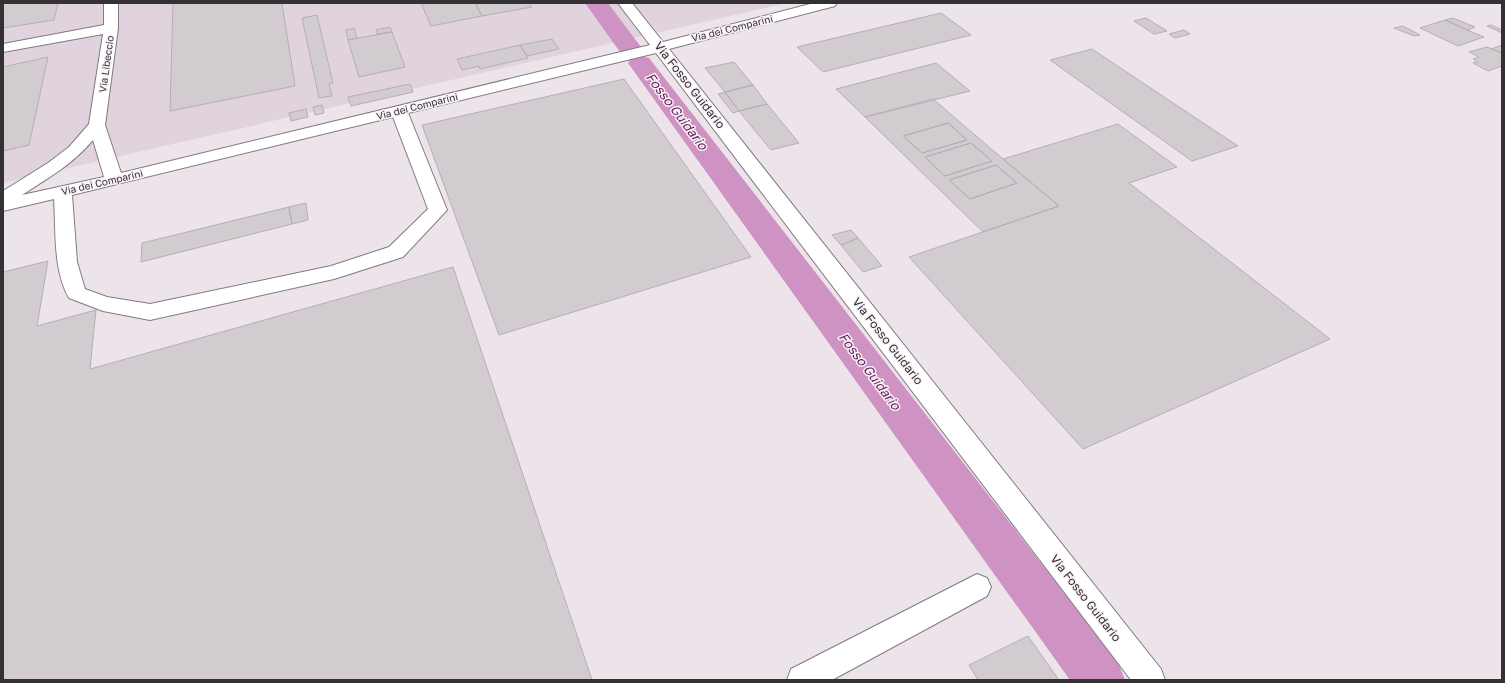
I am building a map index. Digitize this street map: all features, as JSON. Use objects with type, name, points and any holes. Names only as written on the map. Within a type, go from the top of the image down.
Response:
[{"type":"street","name":"Via Libeccio","points":[[111,3],[111,28],[97,125],[114,180]]},
{"type":"street","name":"Via Fosso Guidario","points":[[625,3],[1150,680]]},
{"type":"street","name":"Via dei Comparini","points":[[3,205],[114,180],[660,47],[825,4]]},
{"type":"street","points":[[3,48],[111,28]]},
{"type":"street","points":[[63,191],[67,262],[76,293],[103,304],[150,312],[334,272],[396,252],[438,210],[399,110]]},
{"type":"street","points":[[3,199],[54,167],[75,151],[97,125]]},
{"type":"street","points":[[802,680],[977,587]]},
{"type":"shaded area","points":[[3,3],[787,3],[3,183]]},
{"type":"building","points":[[3,3],[58,3],[54,20],[3,28]]},
{"type":"building","points":[[173,3],[282,3],[295,86],[170,111]]},
{"type":"building","points":[[421,3],[475,3],[482,16],[431,26]]},
{"type":"building","points":[[475,3],[529,3],[532,7],[482,16]]},
{"type":"building","points":[[941,13],[971,35],[823,72],[797,47]]},
{"type":"building","points":[[317,15],[333,83],[329,84],[332,96],[319,98],[302,18]]},
{"type":"building","points":[[1146,18],[1167,31],[1154,34],[1134,21]]},
{"type":"building","points":[[1453,18],[1475,27],[1468,30],[1445,20]]},
{"type":"building","points":[[1445,20],[1484,37],[1458,46],[1420,28]]},
{"type":"building","points":[[1491,25],[1502,30],[1502,33],[1487,26]]},
{"type":"building","points":[[1402,26],[1420,35],[1414,36],[1394,28]]},
{"type":"building","points":[[390,27],[392,32],[377,34],[376,30]]},
{"type":"building","points":[[354,28],[357,38],[348,40],[346,30]]},
{"type":"building","points":[[1184,30],[1190,34],[1175,38],[1169,34]]},
{"type":"building","points":[[392,32],[405,67],[359,77],[348,40]]},
{"type":"building","points":[[552,39],[559,49],[527,56],[520,45]]},
{"type":"building","points":[[520,45],[528,58],[480,69],[479,66],[462,70],[457,59]]},
{"type":"building","points":[[1502,45],[1502,53],[1491,49]]},
{"type":"building","points":[[1487,47],[1502,53],[1502,66],[1488,71],[1473,63],[1478,62],[1473,59],[1479,57],[1469,52]]},
{"type":"building","points":[[1092,49],[1238,146],[1192,161],[1050,60]]},
{"type":"building","points":[[48,57],[29,145],[3,151],[3,67]]},
{"type":"building","points":[[734,62],[753,85],[725,92],[705,68]]},
{"type":"building","points":[[936,63],[970,91],[865,117],[836,89]]},
{"type":"building","points":[[624,79],[751,257],[499,335],[422,125]]},
{"type":"building","points":[[410,84],[413,92],[351,106],[348,97]]},
{"type":"building","points":[[753,85],[767,104],[739,111],[725,92]]},
{"type":"building","points":[[725,92],[739,111],[733,113],[718,94]]},
{"type":"building","points":[[933,99],[1059,206],[983,232],[865,117]],"holes":[[[948,123],[967,140],[922,153],[903,136]],[[971,143],[992,161],[945,176],[925,157]],[[996,165],[1017,183],[970,199],[949,180]]]},
{"type":"building","points":[[767,104],[799,143],[771,150],[739,111]]},
{"type":"building","points":[[322,105],[324,113],[315,115],[313,107]]},
{"type":"building","points":[[306,109],[308,117],[291,121],[289,113]]},
{"type":"building","points":[[948,123],[967,140],[922,153],[903,136]]},
{"type":"building","points":[[1118,124],[1177,167],[1129,183],[1330,339],[1083,449],[909,257],[1059,206],[1003,159]]},
{"type":"building","points":[[971,143],[992,161],[945,176],[925,157]]},
{"type":"building","points":[[996,165],[1017,183],[970,199],[949,180]]},
{"type":"building","points":[[306,203],[308,220],[292,224],[289,207]]},
{"type":"building","points":[[289,207],[292,224],[141,262],[142,243]]},
{"type":"building","points":[[851,230],[858,238],[841,245],[832,235]]},
{"type":"building","points":[[858,238],[882,266],[863,272],[841,245]]},
{"type":"building","points":[[48,261],[37,326],[96,310],[90,369],[453,267],[592,680],[3,680],[3,272]]},
{"type":"building","points":[[1028,636],[1059,680],[978,680],[969,665]]},
{"type":"waterway","name":"Fosso Guidario","points":[[596,3],[629,47]]},
{"type":"waterway","name":"Fosso Guidario","points":[[640,63],[1100,680]]}]
